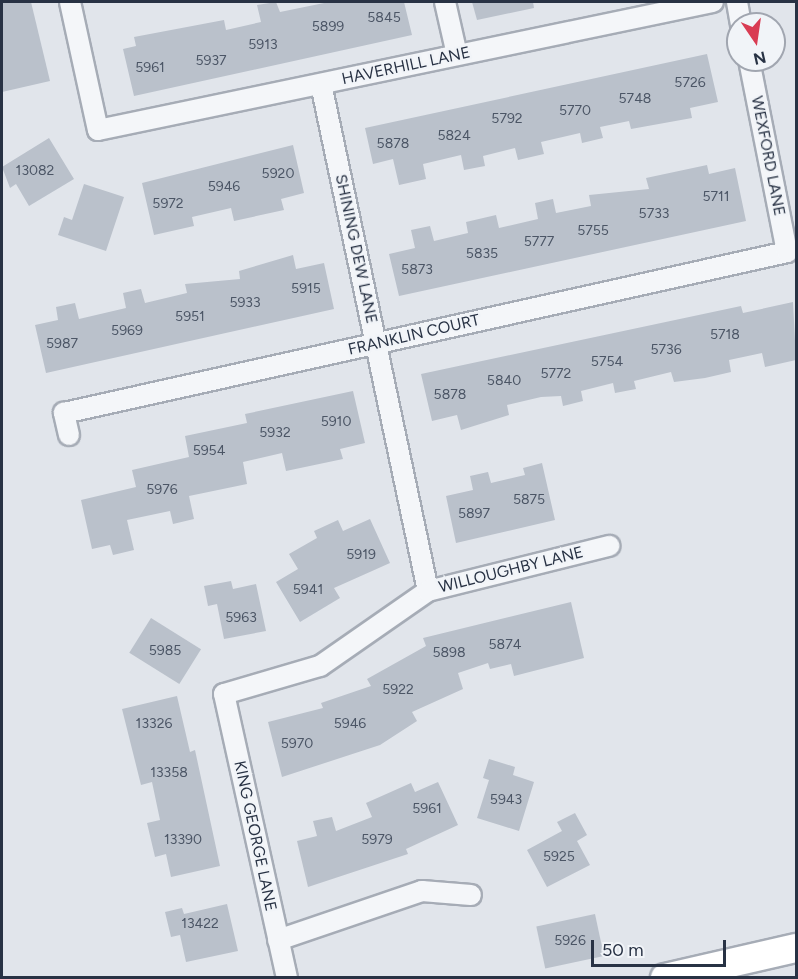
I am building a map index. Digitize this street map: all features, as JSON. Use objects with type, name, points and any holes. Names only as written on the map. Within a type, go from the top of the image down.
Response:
[{"type":"main road","points":[[665,978],[796,948]]},
{"type":"street","name":"HAVERHILL LANE","points":[[70,2],[98,130],[713,2]]},
{"type":"street","points":[[445,2],[457,55]]},
{"type":"street","name":"WEXFORD LANE","points":[[751,72],[787,252]]},
{"type":"street","name":"SHINING DEW LANE","points":[[321,84],[428,591]]},
{"type":"street","name":"FRANKLIN COURT","points":[[69,435],[64,413],[787,252]]},
{"type":"street","name":"WILLOUGHBY LANE","points":[[224,694],[320,666],[428,591],[609,546]]},
{"type":"street","name":"KING GEORGE LANE","points":[[224,694],[286,978]]},
{"type":"street","points":[[278,940],[422,891],[471,895]]},
{"type":"building","points":[[2,2],[31,2],[50,81],[2,92]]},
{"type":"building","points":[[276,2],[280,12],[329,2],[404,2],[412,35],[134,96],[123,49],[136,46],[134,37],[224,20],[226,30],[261,22],[257,5]]},
{"type":"building","points":[[472,2],[533,2],[534,8],[477,20]]},
{"type":"building","points":[[707,54],[718,102],[690,108],[692,118],[631,129],[629,121],[600,127],[603,138],[582,143],[580,133],[541,142],[544,154],[518,160],[515,148],[483,156],[485,166],[464,170],[461,155],[423,164],[426,179],[399,185],[393,159],[373,164],[365,128]]},
{"type":"building","points":[[49,138],[74,179],[29,206],[16,184],[10,188],[2,167]]},
{"type":"building","points":[[293,145],[304,193],[281,199],[284,210],[234,221],[231,208],[192,217],[194,226],[154,235],[142,183]]},
{"type":"building","points":[[707,165],[709,174],[735,168],[746,221],[399,296],[389,254],[415,248],[411,230],[430,226],[434,241],[468,233],[466,222],[496,215],[499,228],[538,219],[535,203],[553,199],[556,213],[591,206],[589,195],[649,189],[646,178]]},
{"type":"building","points":[[84,184],[124,197],[106,251],[58,235],[64,217],[72,220]]},
{"type":"building","points":[[293,255],[296,269],[324,263],[334,309],[46,373],[35,325],[58,320],[56,307],[75,303],[79,319],[126,308],[123,293],[141,289],[145,303],[187,293],[185,284],[240,279],[239,271]]},
{"type":"building","points":[[793,302],[796,360],[765,367],[762,353],[729,360],[731,372],[674,382],[671,372],[634,381],[636,389],[615,393],[613,383],[581,391],[583,401],[563,406],[561,396],[541,397],[507,405],[509,415],[461,430],[457,415],[432,421],[421,374],[741,306],[743,313]]},
{"type":"building","points":[[353,391],[365,443],[340,449],[343,459],[286,471],[282,453],[243,462],[247,484],[189,496],[194,519],[173,524],[170,511],[127,520],[134,550],[113,555],[110,545],[92,549],[81,500],[136,487],[132,470],[189,457],[185,436],[247,423],[245,414]]},
{"type":"building","points":[[542,463],[555,520],[456,543],[446,496],[473,490],[470,476],[488,472],[491,483],[525,475],[523,468]]},
{"type":"building","points":[[370,519],[390,563],[334,588],[340,598],[300,622],[276,582],[298,569],[289,554],[317,538],[314,531],[338,520],[343,531]]},
{"type":"building","points":[[231,581],[233,589],[256,584],[266,631],[224,639],[217,604],[208,606],[204,586]]},
{"type":"building","points":[[571,602],[584,658],[514,676],[511,664],[490,669],[488,663],[458,673],[463,689],[412,712],[417,721],[380,745],[282,777],[268,722],[323,708],[321,703],[371,686],[367,679],[426,646],[423,638]]},
{"type":"building","points":[[151,618],[201,649],[179,684],[129,653]]},
{"type":"building","points":[[177,696],[190,752],[195,750],[220,866],[171,877],[166,854],[155,857],[147,823],[160,820],[152,782],[141,785],[122,709]]},
{"type":"building","points":[[489,759],[515,767],[513,775],[534,782],[519,831],[477,818],[489,780],[483,778]]},
{"type":"building","points":[[438,782],[458,825],[406,849],[408,854],[308,887],[297,841],[317,836],[313,821],[332,817],[336,831],[372,817],[366,803],[411,783],[415,792]]},
{"type":"building","points":[[575,813],[587,835],[577,841],[590,865],[547,887],[527,850],[562,831],[557,822]]},
{"type":"building","points":[[227,904],[238,951],[186,962],[180,935],[171,937],[165,912],[182,908],[184,914]]},
{"type":"building","points":[[595,914],[604,956],[545,969],[536,926]]}]
